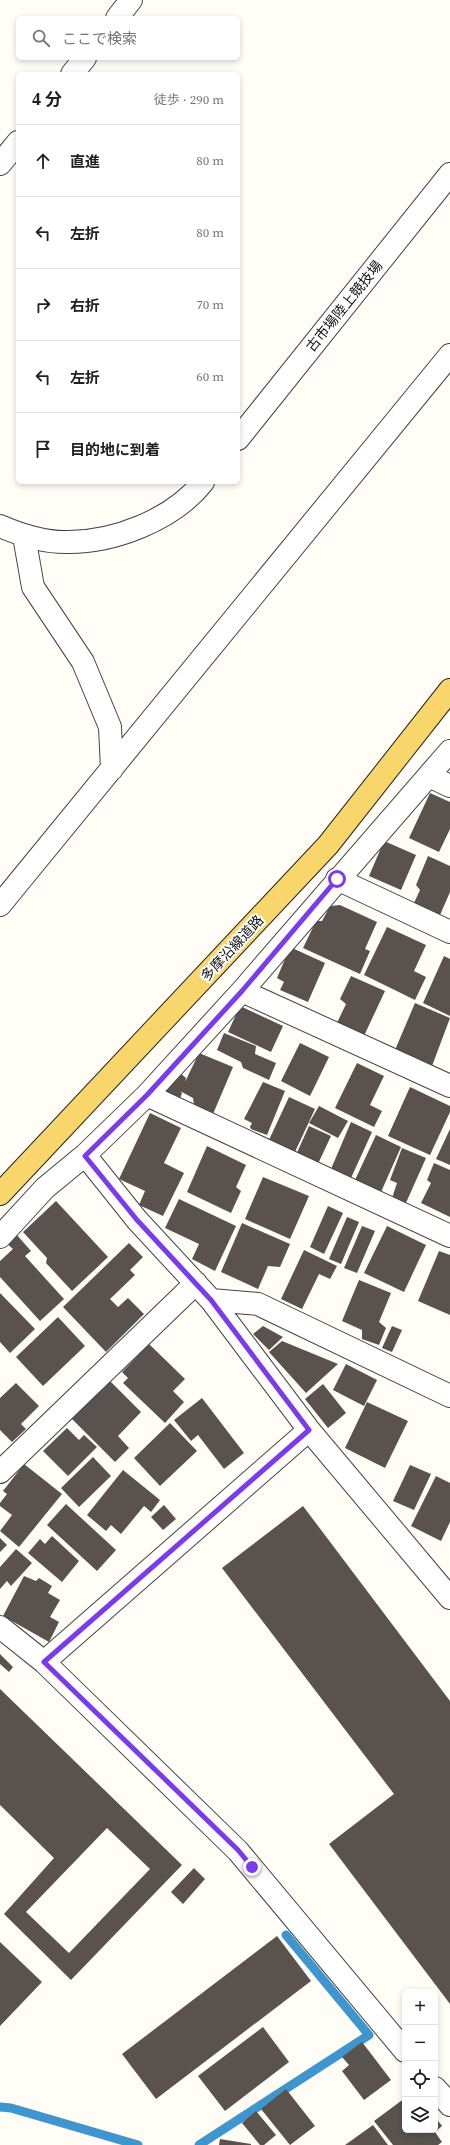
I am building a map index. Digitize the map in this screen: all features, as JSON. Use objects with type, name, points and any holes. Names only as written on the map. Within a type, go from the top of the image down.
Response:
[{"type":"main road","name":"多摩沿線道路","points":[[0,1194],[328,845],[450,690]]},
{"type":"street","points":[[119,16],[132,0]]},
{"type":"street","points":[[74,72],[83,60]]},
{"type":"street","points":[[0,164],[16,144]]},
{"type":"street","name":"古市場陸上競技場","points":[[240,436],[450,174]]},
{"type":"street","points":[[0,905],[450,355]]},
{"type":"street","points":[[0,526],[24,536],[65,542],[109,538],[152,522],[194,494],[202,484]]},
{"type":"street","points":[[24,536],[33,587],[83,662],[110,727],[112,770]]},
{"type":"street","points":[[0,1237],[44,1188],[85,1156],[147,1095],[242,991],[337,879],[450,751]]},
{"type":"street","points":[[429,776],[450,786]]},
{"type":"street","points":[[337,879],[450,932]]},
{"type":"street","points":[[242,991],[450,1086]]},
{"type":"street","points":[[147,1095],[450,1236]]},
{"type":"street","points":[[85,1156],[137,1220],[211,1300],[309,1430],[450,1598]]},
{"type":"street","points":[[0,1472],[196,1283]]},
{"type":"street","points":[[211,1300],[258,1304],[450,1396]]},
{"type":"street","points":[[44,1662],[309,1430]]},
{"type":"street","points":[[0,1627],[44,1662],[238,1850],[402,2047]]},
{"type":"street","points":[[438,2091],[450,2105]]},
{"type":"building","points":[[430,793],[450,802],[450,829],[439,852],[409,838]]},
{"type":"building","points":[[384,841],[416,855],[401,890],[369,876]]},
{"type":"building","points":[[428,856],[450,866],[450,892],[440,915],[414,903],[420,890],[416,885]]},
{"type":"building","points":[[340,905],[377,922],[365,949],[370,951],[360,974],[303,948],[316,921],[322,921],[330,906]]},
{"type":"building","points":[[387,927],[426,945],[414,971],[426,977],[415,1000],[364,975]]},
{"type":"building","points":[[290,947],[325,963],[308,1002],[280,990],[284,982],[277,978]]},
{"type":"building","points":[[444,956],[450,959],[450,1016],[423,1003]]},
{"type":"building","points":[[351,976],[385,991],[363,1038],[336,1025],[346,1004],[340,999]]},
{"type":"building","points":[[415,1003],[450,1018],[432,1066],[395,1050]]},
{"type":"building","points":[[240,1006],[283,1026],[271,1052],[228,1032]]},
{"type":"building","points":[[224,1033],[256,1046],[255,1054],[276,1063],[269,1080],[243,1068],[241,1062],[217,1050]]},
{"type":"building","points":[[300,1043],[329,1057],[310,1096],[281,1081]]},
{"type":"building","points":[[199,1053],[233,1067],[213,1114],[194,1105],[193,1098],[180,1091],[182,1093],[179,1102],[169,1097],[164,1089],[179,1072],[186,1078],[185,1082]]},
{"type":"building","points":[[357,1063],[384,1076],[370,1105],[382,1111],[374,1127],[335,1108]]},
{"type":"building","points":[[263,1082],[285,1091],[267,1135],[251,1129],[250,1127],[252,1123],[244,1119]]},
{"type":"building","points":[[410,1087],[450,1106],[450,1112],[430,1155],[388,1136]]},
{"type":"building","points":[[289,1097],[315,1109],[294,1154],[268,1142]]},
{"type":"building","points":[[319,1106],[348,1121],[338,1138],[309,1123]]},
{"type":"building","points":[[150,1113],[181,1128],[164,1163],[184,1173],[163,1216],[139,1205],[145,1191],[119,1179]]},
{"type":"building","points":[[351,1122],[372,1132],[351,1178],[331,1169]]},
{"type":"building","points":[[309,1126],[331,1136],[317,1166],[295,1157]]},
{"type":"building","points":[[450,1129],[450,1165],[436,1159]]},
{"type":"building","points":[[376,1135],[401,1147],[381,1192],[355,1180]]},
{"type":"building","points":[[207,1146],[246,1165],[236,1187],[241,1191],[231,1213],[187,1192]]},
{"type":"building","points":[[402,1148],[426,1158],[405,1205],[391,1201],[397,1183],[390,1180]]},
{"type":"building","points":[[434,1163],[450,1170],[450,1217],[421,1203],[431,1183],[427,1180]]},
{"type":"building","points":[[263,1177],[309,1196],[290,1239],[245,1219]]},
{"type":"building","points":[[179,1199],[236,1226],[215,1271],[192,1259],[199,1244],[165,1228]]},
{"type":"building","points":[[56,1201],[108,1257],[72,1291],[46,1263],[47,1258],[23,1232]]},
{"type":"building","points":[[328,1206],[343,1213],[324,1254],[310,1247]]},
{"type":"building","points":[[347,1217],[359,1222],[341,1264],[329,1259]]},
{"type":"building","points":[[242,1223],[290,1244],[280,1267],[268,1266],[258,1289],[221,1272]]},
{"type":"building","points":[[362,1226],[375,1231],[357,1273],[344,1268]]},
{"type":"building","points":[[387,1226],[426,1245],[404,1292],[364,1273]]},
{"type":"building","points":[[16,1234],[31,1251],[25,1256],[64,1299],[40,1321],[0,1277],[0,1261],[13,1249],[6,1243]]},
{"type":"building","points":[[129,1243],[143,1257],[130,1270],[135,1275],[110,1299],[118,1307],[128,1298],[144,1314],[106,1352],[63,1307]]},
{"type":"building","points":[[304,1250],[337,1266],[330,1279],[319,1274],[302,1309],[281,1299]]},
{"type":"building","points":[[439,1251],[450,1255],[450,1315],[418,1301]]},
{"type":"building","points":[[359,1280],[391,1293],[379,1322],[386,1328],[379,1345],[362,1339],[362,1330],[342,1321]]},
{"type":"building","points":[[0,1293],[35,1329],[10,1353],[0,1342]]},
{"type":"building","points":[[58,1317],[85,1346],[43,1386],[16,1357]]},
{"type":"building","points":[[263,1326],[283,1337],[269,1350],[253,1334]]},
{"type":"building","points":[[392,1326],[402,1330],[392,1352],[382,1348]]},
{"type":"building","points":[[282,1341],[338,1364],[306,1393],[269,1352]]},
{"type":"building","points":[[149,1344],[185,1379],[173,1391],[184,1402],[165,1423],[123,1383],[128,1378],[122,1372]]},
{"type":"building","points":[[346,1364],[377,1380],[364,1406],[333,1390]]},
{"type":"building","points":[[109,1380],[141,1412],[118,1436],[129,1448],[115,1462],[71,1418]]},
{"type":"building","points":[[16,1383],[39,1406],[21,1424],[26,1429],[12,1442],[0,1430],[0,1398]]},
{"type":"building","points":[[323,1384],[346,1413],[328,1428],[305,1399]]},
{"type":"building","points":[[202,1398],[244,1453],[224,1469],[198,1435],[191,1441],[174,1420]]},
{"type":"building","points":[[367,1402],[408,1421],[385,1468],[345,1448]]},
{"type":"building","points":[[170,1423],[197,1451],[160,1486],[134,1458]]},
{"type":"building","points":[[67,1428],[79,1440],[84,1435],[97,1447],[68,1476],[43,1451]]},
{"type":"building","points":[[93,1457],[111,1476],[79,1507],[61,1488]]},
{"type":"building","points":[[24,1464],[62,1494],[19,1547],[0,1531],[12,1515],[0,1506],[0,1503],[7,1494],[3,1491]]},
{"type":"building","points":[[410,1465],[431,1474],[414,1510],[393,1501]]},
{"type":"building","points":[[123,1470],[160,1500],[151,1512],[144,1506],[121,1534],[111,1525],[106,1531],[87,1515]]},
{"type":"building","points":[[436,1476],[450,1483],[450,1522],[441,1541],[411,1526]]},
{"type":"building","points":[[66,1504],[116,1550],[97,1571],[47,1525]]},
{"type":"building","points":[[164,1505],[176,1519],[163,1530],[151,1517]]},
{"type":"building","points":[[303,1506],[450,1701],[450,2004],[329,1844],[394,1794],[222,1568]]},
{"type":"building","points":[[52,1536],[79,1561],[62,1582],[28,1553],[40,1539],[45,1544]]},
{"type":"building","points":[[0,1538],[7,1545],[0,1552]]},
{"type":"building","points":[[16,1549],[32,1563],[11,1586],[7,1581],[0,1589],[0,1567]]},
{"type":"building","points":[[24,1576],[36,1581],[39,1578],[52,1586],[48,1593],[60,1600],[50,1617],[59,1622],[49,1642],[3,1616]]},
{"type":"building","points":[[0,1654],[13,1667],[9,1672],[0,1664]]},
{"type":"building","points":[[0,1689],[182,1865],[71,1980],[4,1914],[54,1858],[0,1805]],"holes":[[[107,1828],[150,1869],[69,1953],[26,1912]]]},
{"type":"building","points":[[194,1868],[205,1879],[183,1904],[171,1892]]},
{"type":"building","points":[[277,1936],[311,1981],[156,2099],[122,2054]]},
{"type":"building","points":[[0,1942],[42,1982],[0,2026]]},
{"type":"building","points":[[263,2027],[289,2062],[225,2111],[198,2076]]},
{"type":"building","points":[[362,2042],[391,2080],[364,2100],[342,2071],[349,2065],[342,2057]]},
{"type":"building","points":[[286,2089],[315,2126],[290,2145],[261,2109]]},
{"type":"building","points":[[402,2100],[402,2133],[436,2133],[442,2142],[438,2145],[393,2145],[374,2121]]},
{"type":"building","points":[[256,2111],[276,2135],[264,2145],[260,2145],[242,2123]]},
{"type":"building","points":[[438,2121],[442,2126],[438,2129]]},
{"type":"building","points":[[373,2125],[388,2145],[345,2145]]},
{"type":"building","points":[[220,2139],[251,2144],[251,2145],[219,2145]]},
{"type":"waterway","points":[[199,2145],[369,2035],[286,1935]]},
{"type":"waterway","points":[[0,2107],[11,2108],[138,2145]]},
{"type":"route","points":[[252,1867],[238,1850],[44,1662],[309,1430],[211,1300],[137,1220],[85,1156],[147,1095],[242,991],[337,879]]}]
